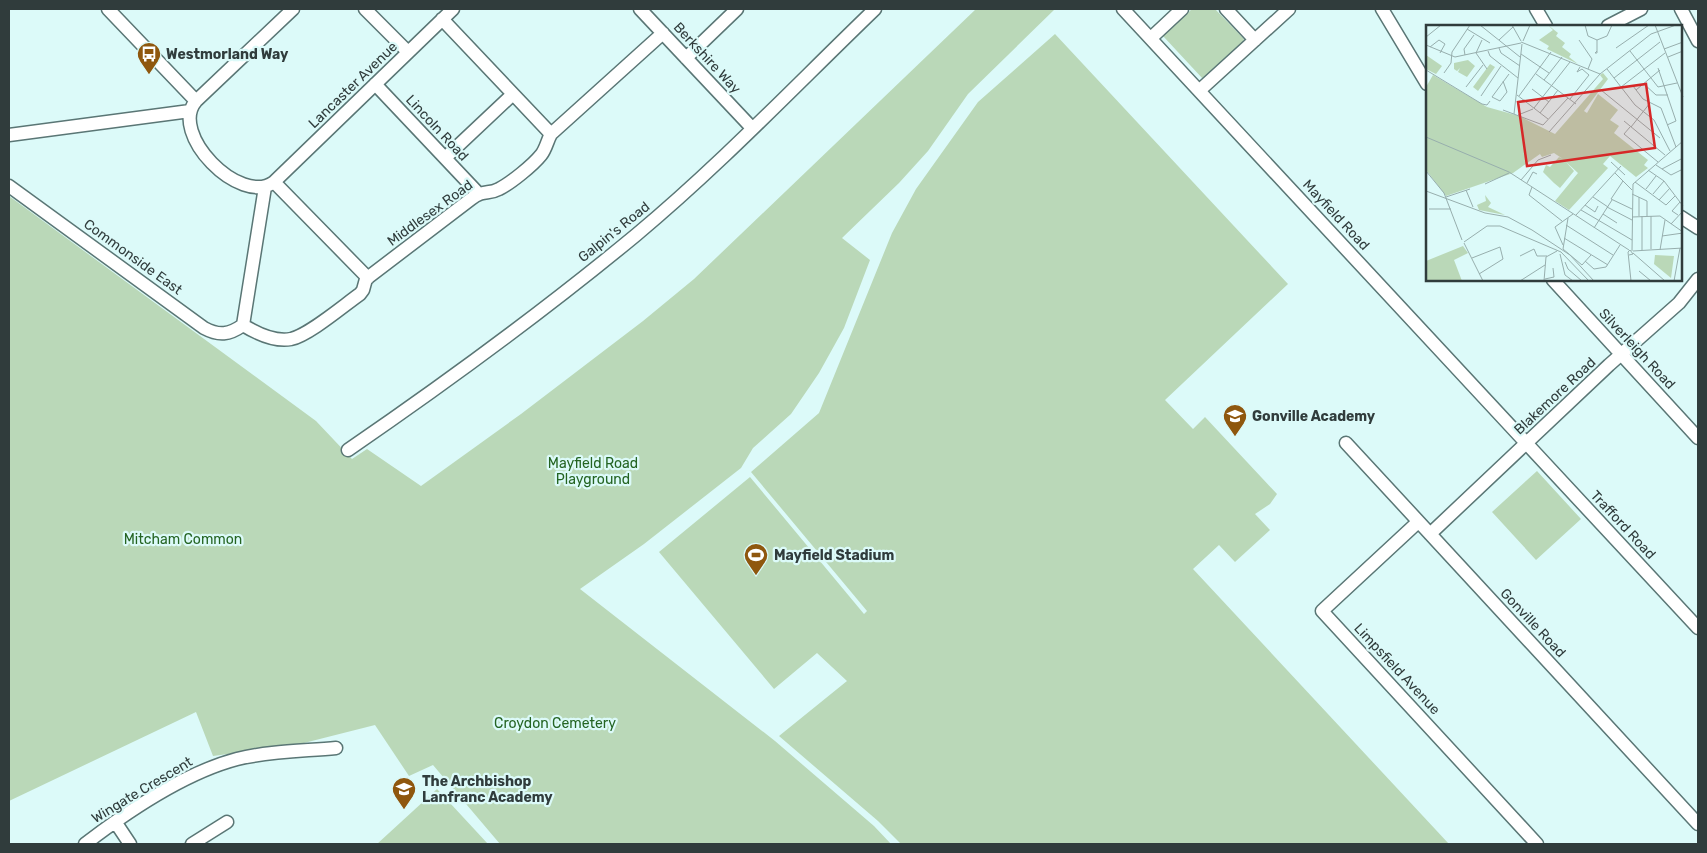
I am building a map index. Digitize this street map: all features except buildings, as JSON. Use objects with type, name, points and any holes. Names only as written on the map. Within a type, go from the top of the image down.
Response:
[{"type":"street","points":[[108,9],[193,106]]},
{"type":"street","points":[[9,135],[193,106],[293,9]]},
{"type":"street","points":[[365,9],[408,52]]},
{"type":"street","name":"Lancaster Avenue","points":[[269,185],[453,9]]},
{"type":"street","name":"Berkshire Way","points":[[640,9],[752,128]]},
{"type":"street","points":[[686,58],[737,9]]},
{"type":"street","name":"Galpin's Road","points":[[348,450],[448,380],[558,296],[670,205],[875,9]]},
{"type":"street","name":"Mayfield Road","points":[[1123,9],[1527,442]]},
{"type":"street","points":[[1151,38],[1182,9]]},
{"type":"street","points":[[1226,9],[1254,40]]},
{"type":"street","points":[[1200,90],[1289,9]]},
{"type":"street","points":[[1382,9],[1426,82]]},
{"type":"street","points":[[1536,9],[1545,25]]},
{"type":"street","points":[[1610,25],[1641,9]]},
{"type":"street","points":[[1682,9],[1698,41]]},
{"type":"street","points":[[442,19],[551,134]]},
{"type":"street","name":"Middlesex Road","points":[[243,325],[277,339],[296,337],[309,330],[360,294],[368,278],[478,193],[500,189],[541,156],[551,134],[663,33]]},
{"type":"street","name":"Lincoln Road","points":[[375,84],[478,193]]},
{"type":"street","points":[[444,158],[512,94]]},
{"type":"street","points":[[193,106],[190,122],[197,142],[214,166],[239,183],[253,187],[269,185]]},
{"type":"street","points":[[269,185],[368,278]]},
{"type":"street","points":[[243,325],[269,185]]},
{"type":"street","name":"Commonside East","points":[[9,186],[204,328],[215,333],[226,334],[243,325]]},
{"type":"street","points":[[1682,218],[1698,228]]},
{"type":"street","name":"Blakemore Road","points":[[1430,534],[1609,365],[1679,303],[1698,279]]},
{"type":"street","name":"Silverleigh Road","points":[[1554,281],[1698,438]]},
{"type":"street","name":"Trafford Road","points":[[1527,442],[1698,628]]},
{"type":"street","name":"Gonville Road","points":[[1346,443],[1698,824]]},
{"type":"street","name":"Limpsfield Avenue","points":[[1418,522],[1322,611],[1537,844]]},
{"type":"street","name":"Wingate Crescent","points":[[85,844],[180,782],[220,764],[261,755],[336,748]]},
{"type":"street","points":[[192,844],[227,822]]},
{"type":"street","points":[[116,823],[130,844]]},
{"type":"green space","points":[[976,9],[1055,9],[968,94],[928,151],[899,183],[842,238],[870,260],[844,328],[819,373],[791,414],[753,448],[741,468],[644,544],[580,589],[775,741],[874,826],[891,844],[500,844],[433,765],[409,776],[375,725],[296,745],[213,756],[196,712],[9,801],[9,196],[316,421],[352,459],[367,449],[421,486],[521,414],[643,321],[694,279]]},
{"type":"green space","points":[[1192,9],[1215,9],[1244,39],[1203,79],[1163,36]]},
{"type":"green space","points":[[1055,34],[1288,284],[1165,400],[1193,429],[1205,417],[1277,494],[1270,504],[1255,514],[1270,530],[1235,562],[1219,545],[1193,569],[1449,844],[901,844],[878,821],[779,736],[847,681],[817,653],[774,689],[659,552],[750,477],[864,614],[867,611],[751,472],[819,413],[892,233],[916,189],[978,102]]},
{"type":"green space","points":[[1537,471],[1581,519],[1536,560],[1492,512]]},
{"type":"green space","points":[[437,789],[488,844],[377,844]]},
{"type":"place","name":"Westmorland Way","points":[[149,75]]},
{"type":"place","name":"Gonville Academy","points":[[1235,437]]},
{"type":"place","name":"Mayfield Stadium","points":[[756,576]]},
{"type":"place","name":"The Archbishop Lanfranc Academy","points":[[404,810]]},
{"type":"park label","name":"Mayfield Road Playground","points":[[593,472]]},
{"type":"park label","name":"Mitcham Common","points":[[183,539]]},
{"type":"park label","name":"Croydon Cemetery","points":[[555,723]]}]
